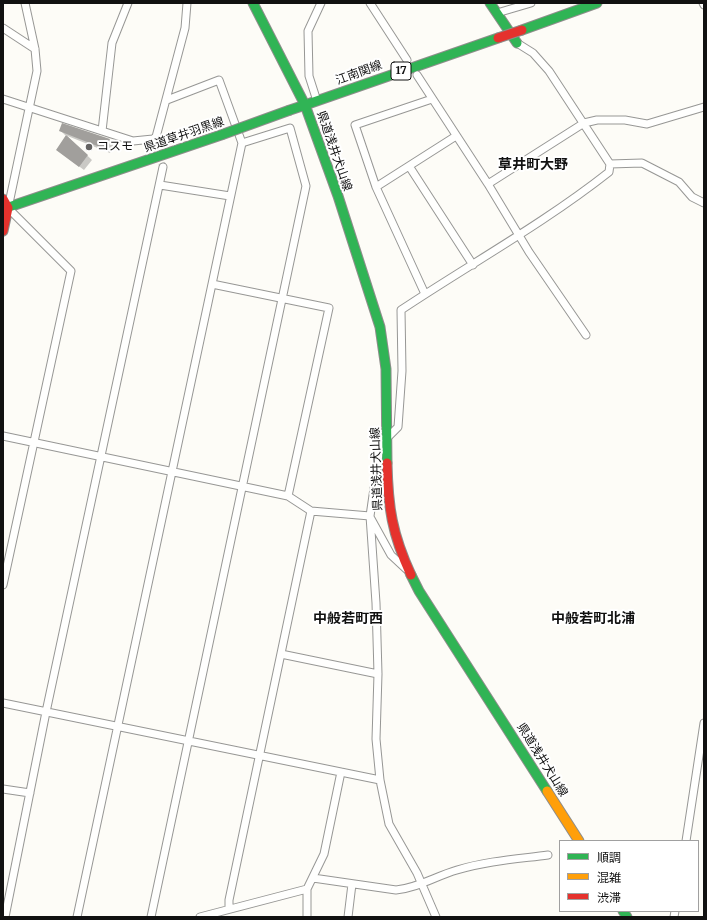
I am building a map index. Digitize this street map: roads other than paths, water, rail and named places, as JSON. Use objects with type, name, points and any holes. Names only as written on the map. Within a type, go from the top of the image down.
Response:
[{"type":"main road","points":[[253,3],[305,105]]},
{"type":"main road","points":[[490,3],[517,43]]},
{"type":"main road","name":"江南関線","points":[[305,105],[597,3]]},
{"type":"main road","name":"県道草井羽黒線","points":[[5,208],[305,105]]},
{"type":"main road","name":"県道浅井犬山線","points":[[305,105],[338,196],[380,327],[386,369],[388,495],[392,525],[399,548],[419,591],[578,840]]},
{"type":"main road","points":[[3,199],[5,208],[3,231]]},
{"type":"street","points":[[3,585],[71,271],[5,208],[30,108],[36,71],[35,49],[25,3]]},
{"type":"street","points":[[102,131],[112,43],[128,3]]},
{"type":"street","points":[[3,99],[133,141],[154,141],[167,100],[185,28],[187,3]]},
{"type":"street","points":[[246,3],[259,15]]},
{"type":"street","points":[[317,101],[309,76],[308,31],[321,3]]},
{"type":"street","points":[[370,3],[407,60]]},
{"type":"street","points":[[497,13],[531,3]]},
{"type":"street","points":[[3,28],[35,49]]},
{"type":"street","points":[[436,917],[417,873],[389,824],[380,780],[376,739],[378,674],[376,604],[370,516],[381,440],[388,437],[398,427],[402,395],[401,310],[519,236],[609,172],[610,164],[544,64],[533,53],[517,43]]},
{"type":"street","points":[[417,75],[488,184],[519,236],[586,335]]},
{"type":"street","points":[[77,917],[242,142],[219,80],[167,100]]},
{"type":"street","points":[[425,294],[376,187],[355,125],[432,98]]},
{"type":"street","points":[[488,184],[584,123],[597,120],[625,120],[647,124],[704,107]]},
{"type":"street","points":[[150,917],[306,186],[290,128],[242,142]]},
{"type":"street","points":[[376,187],[456,136]]},
{"type":"street","points":[[610,164],[642,163],[679,182],[692,197],[704,203]]},
{"type":"street","points":[[409,166],[473,265]]},
{"type":"street","points":[[5,917],[46,712],[163,167]]},
{"type":"street","points":[[160,185],[230,196]]},
{"type":"street","points":[[212,284],[329,308],[288,496]]},
{"type":"street","points":[[3,436],[101,458],[288,496],[311,511],[370,516]]},
{"type":"street","points":[[229,909],[228,900],[311,511]]},
{"type":"street","points":[[370,516],[391,555],[408,570]]},
{"type":"street","points":[[281,654],[378,674]]},
{"type":"street","points":[[3,703],[380,780]]},
{"type":"street","points":[[686,840],[704,723]]},
{"type":"street","points":[[307,917],[307,889],[324,854],[341,772]]},
{"type":"street","points":[[3,789],[30,793]]},
{"type":"street","points":[[313,878],[396,890],[421,885],[455,870],[480,864],[548,855]]},
{"type":"street","points":[[348,917],[352,884]]},
{"type":"street","points":[[200,917],[307,889]]},
{"type":"tunnel","points":[[155,143],[163,167]]},
{"type":"place","name":"コスモ","points":[[89,147]]},
{"type":"district","name":"草井町大野","points":[[533,165]]},
{"type":"district","name":"中般若町西","points":[[348,619]]},
{"type":"district","name":"中般若町北浦","points":[[593,619]]}]
